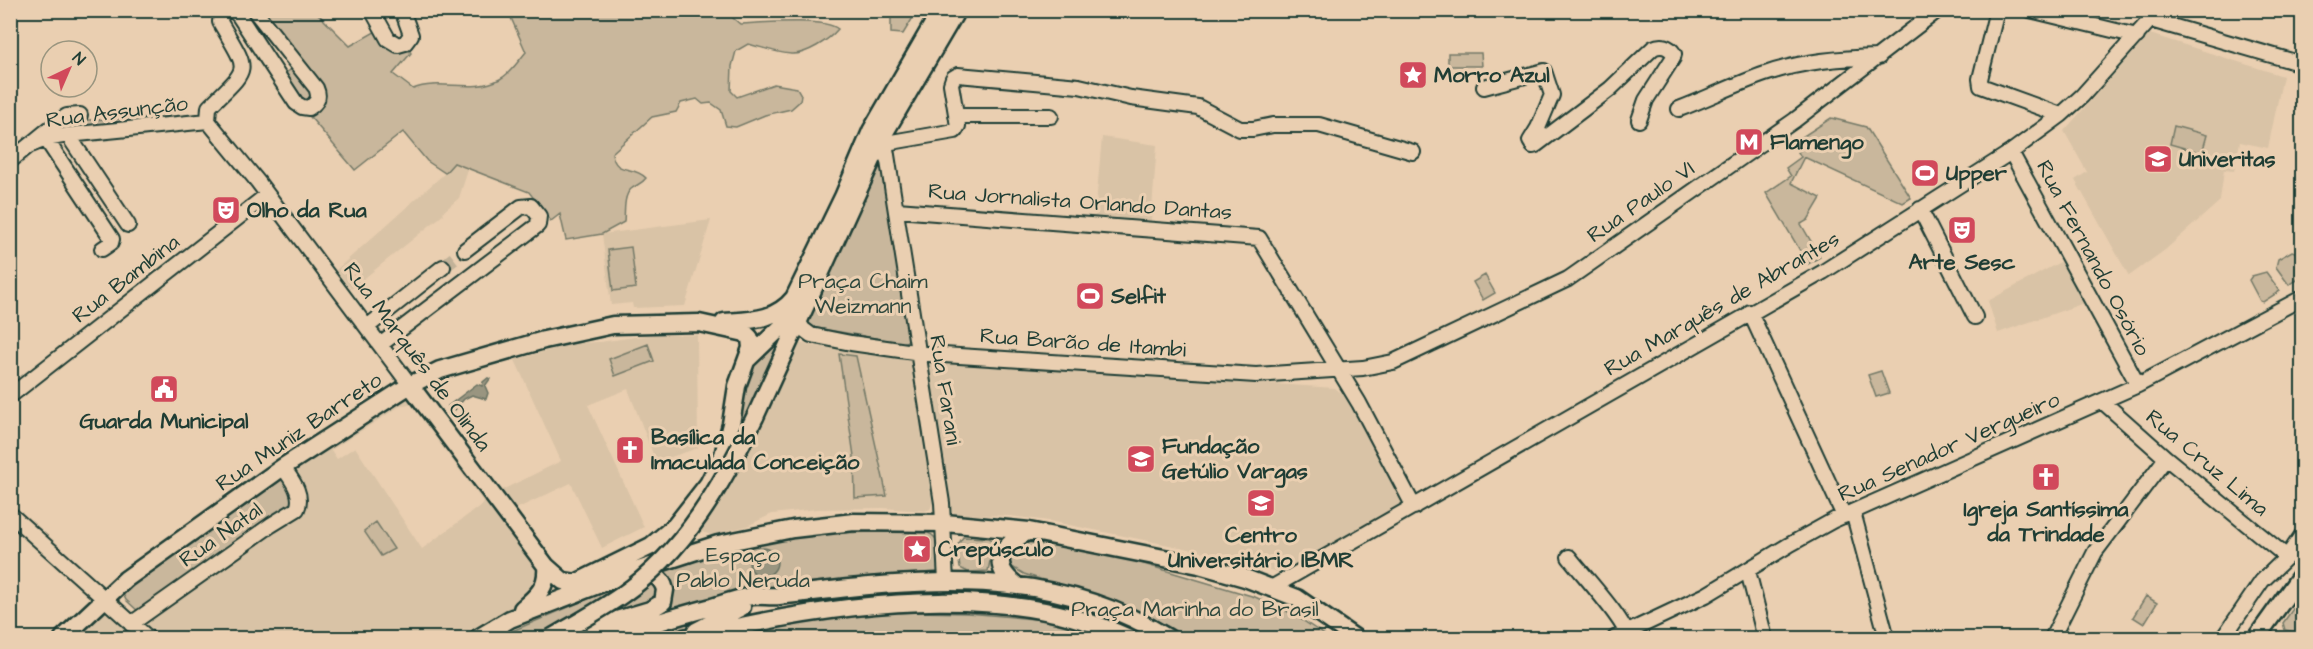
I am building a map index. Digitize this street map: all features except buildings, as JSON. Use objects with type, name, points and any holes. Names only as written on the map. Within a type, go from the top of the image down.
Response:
[{"type":"main road","points":[[699,323],[761,320],[774,315],[789,304],[802,284],[880,136],[941,10]]},
{"type":"main road","points":[[550,638],[623,594],[648,575],[704,511],[717,491],[755,417],[880,136],[957,10]]},
{"type":"main road","points":[[748,359],[806,304]]},
{"type":"main road","name":"Rua Muniz Barreto","points":[[63,639],[126,579],[283,467],[410,385],[440,370],[544,340],[613,325],[699,323],[745,333],[751,342],[748,359]]},
{"type":"main road","name":"Rua Marquês de Olinda","points":[[410,385],[546,566],[563,581],[576,583],[651,546],[680,520],[708,484],[723,455],[740,379],[748,359]]},
{"type":"main road","points":[[680,520],[684,529],[692,535],[718,544]]},
{"type":"main road","points":[[510,619],[626,574],[718,544],[793,529],[854,522],[945,524],[1029,531],[1199,565],[1245,578],[1305,602],[1355,639]]},
{"type":"main road","points":[[1015,584],[1005,574],[1001,565],[1001,557],[1009,543],[1029,531]]},
{"type":"main road","points":[[478,639],[510,619],[541,592],[546,580],[546,566]]},
{"type":"main road","points":[[585,639],[610,622],[650,610],[663,602],[664,585],[656,575],[626,574]]},
{"type":"main road","points":[[2256,639],[2302,574]]},
{"type":"main road","points":[[686,638],[701,627],[736,609],[776,597],[826,589],[946,582],[1015,584],[1065,593],[1128,615],[1168,639]]},
{"type":"main road","points":[[1065,593],[1111,630]]},
{"type":"main road","points":[[607,639],[678,615],[752,596],[776,597]]},
{"type":"main road","points":[[686,638],[778,618],[828,611],[910,604],[959,603],[1028,608],[1056,613],[1111,630],[1129,639]]},
{"type":"street","points":[[208,121],[209,107],[240,76],[243,68],[242,59],[220,22],[221,15],[226,10]]},
{"type":"street","points":[[233,10],[296,103],[309,108],[318,99],[319,94],[316,88],[254,10]]},
{"type":"street","points":[[372,10],[388,39],[398,45],[405,43],[411,35],[402,10]]},
{"type":"street","name":"Rua Paulo VI","points":[[1338,370],[1393,362],[1568,279],[1795,120],[1938,10]]},
{"type":"street","points":[[1997,10],[1980,84],[1985,89],[2061,115]]},
{"type":"street","points":[[2030,10],[2137,36]]},
{"type":"street","points":[[2155,15],[2302,64]]},
{"type":"street","name":"Rua Marquês de Abrantes","points":[[1271,588],[1823,272],[2011,152],[2061,115],[2095,83],[2155,15]]},
{"type":"street","points":[[1484,87],[1544,71],[1552,95],[1530,141],[1533,146],[1610,89],[1653,48],[1663,46],[1672,50],[1673,58],[1646,100],[1639,120]]},
{"type":"street","points":[[1679,109],[1764,74],[1790,67],[1838,58],[1879,57]]},
{"type":"street","points":[[880,136],[953,132],[957,128],[951,84],[955,76],[1019,79],[1079,86],[1131,98],[1198,107],[1240,129],[1273,125],[1319,125],[1413,152]]},
{"type":"street","name":"Rua Assunção","points":[[10,161],[59,121],[67,116],[80,115]]},
{"type":"street","points":[[956,116],[1051,116]]},
{"type":"street","name":"Rua Assunção","points":[[31,145],[46,139],[68,135],[208,121]]},
{"type":"street","name":"Rua Marquês de Olinda","points":[[208,121],[267,195],[410,385]]},
{"type":"street","points":[[68,135],[128,225]]},
{"type":"street","name":"Rua Farani","points":[[880,136],[897,210],[945,524],[946,582]]},
{"type":"street","points":[[46,139],[112,239],[111,243],[102,249]]},
{"type":"street","name":"Rua Fernando Osório","points":[[2011,152],[2138,385]]},
{"type":"street","name":"Rua Bambina","points":[[10,396],[267,195]]},
{"type":"street","points":[[380,345],[538,225],[539,216],[531,206],[521,207],[465,250]]},
{"type":"street","points":[[1920,208],[1975,317]]},
{"type":"street","name":"Rua Jornalista Orlando Dantas","points":[[897,210],[1259,238],[1320,337]]},
{"type":"street","points":[[367,327],[443,267]]},
{"type":"street","name":"Rua Senador Vergueiro","points":[[1623,636],[1706,595],[1789,545],[1849,514],[2138,385],[2302,298]]},
{"type":"street","points":[[1750,312],[1849,514],[1887,639]]},
{"type":"street","name":"Rua Barão de Itambi","points":[[798,321],[803,329],[812,335],[918,353],[1256,375],[1338,370]]},
{"type":"street","points":[[1320,337],[1359,403],[1414,507]]},
{"type":"street","points":[[1318,372],[1320,337]]},
{"type":"street","name":"Rua Cruz Lima","points":[[2102,402],[2166,458],[2287,556]]},
{"type":"street","points":[[2048,638],[2095,552],[2166,458]]},
{"type":"street","name":"Rua Natal","points":[[131,624],[297,509],[300,499],[283,467]]},
{"type":"street","points":[[10,514],[148,639]]},
{"type":"street","points":[[2223,639],[2262,581],[2287,556],[2302,535]]},
{"type":"street","points":[[1569,557],[1623,636]]},
{"type":"street","points":[[1748,571],[1765,639]]},
{"type":"shaded area","name":"Univeritas","points":[[2150,34],[2283,76],[2268,148],[2240,142],[2234,171],[2224,170],[2220,201],[2165,250],[2129,276],[2075,180],[2087,172],[2064,131]]},
{"type":"shaded area","points":[[1102,137],[1157,145],[1151,221],[1095,216]]},
{"type":"shaded area","points":[[454,163],[468,170],[459,198],[443,212],[444,214],[351,289],[336,270]]},
{"type":"shaded area","points":[[711,220],[685,306],[633,308],[632,303],[611,305],[602,234]]},
{"type":"shaded area","points":[[2062,261],[2084,303],[1998,333],[1988,301]]},
{"type":"shaded area","points":[[649,335],[697,335],[698,448],[656,462],[628,389],[588,405],[644,527],[602,548],[571,483],[516,509],[502,490],[561,461],[515,360],[574,343]]},
{"type":"shaded area","points":[[796,343],[909,360],[914,363],[933,503],[930,509],[925,511],[883,508],[817,509],[772,514],[747,526],[712,535],[698,531],[708,518]]},
{"type":"shaded area","points":[[932,362],[1335,388],[1347,397],[1406,499],[1404,507],[1281,573],[1194,550],[1049,521],[1010,516],[955,514],[950,509],[931,388],[928,366]]},
{"type":"shaded area","points":[[488,378],[490,379],[485,386],[488,393],[486,399],[472,395],[464,399],[454,411],[448,406],[477,384],[482,386]]},
{"type":"shaded area","points":[[404,399],[410,399],[547,579],[530,597],[455,638],[159,638],[142,624],[293,470]],"holes":[[[411,404],[484,503],[422,549],[355,447],[337,459],[331,450],[402,405]]]},
{"type":"shaded area","points":[[763,548],[773,552],[777,562],[773,572],[763,576],[753,572],[749,562],[753,552]]},
{"type":"shaded area","points":[[105,612],[112,615],[137,638],[75,638]]},
{"type":"green space","points":[[257,11],[315,11],[350,46],[378,30],[407,48],[411,53],[393,74],[413,89],[434,85],[479,85],[490,83],[507,74],[526,52],[508,11],[732,11],[733,18],[740,24],[807,22],[831,25],[838,29],[817,46],[797,54],[748,44],[736,51],[732,66],[731,91],[737,97],[774,84],[797,88],[801,95],[800,101],[791,109],[765,115],[736,127],[726,126],[721,110],[711,103],[703,104],[697,99],[681,103],[676,112],[652,117],[612,153],[617,165],[636,171],[646,178],[628,192],[624,222],[602,234],[566,240],[560,214],[551,221],[529,192],[454,163],[445,173],[427,161],[403,132],[355,170],[305,111],[283,75],[293,68]]},
{"type":"green space","points":[[891,11],[917,11],[903,34],[891,33]]},
{"type":"green space","points":[[1448,53],[1481,53],[1482,66],[1448,66]]},
{"type":"green space","points":[[199,115],[51,131],[68,121]]},
{"type":"green space","points":[[1831,118],[1866,127],[1911,198],[1903,203],[1804,157],[1791,183],[1821,198],[1808,220],[1801,224],[1820,257],[1808,264],[1766,193],[1791,176],[1786,168],[1801,157],[1798,152],[1801,149],[1796,141]]},
{"type":"green space","points":[[2174,126],[2207,135],[2202,153],[2170,144]]},
{"type":"green space","name":"Praça Chaim Weizmann","points":[[881,156],[911,338],[904,343],[805,326]]},
{"type":"green space","points":[[631,247],[636,288],[613,291],[608,250]]},
{"type":"green space","points":[[2292,251],[2295,252],[2302,266],[2302,277],[2289,285],[2276,267],[2278,259]]},
{"type":"green space","points":[[2266,272],[2280,291],[2263,302],[2260,301],[2249,280],[2252,276]]},
{"type":"green space","points":[[1485,275],[1495,293],[1483,300],[1473,282]]},
{"type":"green space","points":[[793,319],[733,448],[744,384],[752,364]]},
{"type":"green space","points":[[648,344],[654,361],[615,376],[609,359]]},
{"type":"green space","points":[[839,354],[856,356],[887,496],[855,498],[854,456]]},
{"type":"green space","points":[[1881,371],[1889,393],[1876,397],[1868,375]]},
{"type":"green space","points":[[281,478],[285,479],[295,502],[139,612],[126,600],[123,594],[126,589]]},
{"type":"green space","points":[[376,522],[394,549],[381,556],[364,531]]},
{"type":"green space","name":"Espaço Pablo Neruda","points":[[832,533],[928,533],[933,536],[939,550],[939,572],[767,587],[605,630],[657,610],[659,570],[756,541]]},
{"type":"green space","points":[[963,537],[989,538],[994,541],[988,571],[968,572],[960,568],[957,546]]},
{"type":"green space","name":"Praça Marinha do Brasil","points":[[1023,542],[1069,547],[1127,559],[1255,597],[1293,614],[1329,638],[1188,638],[1113,602],[1024,574],[1012,567],[1008,556]]},
{"type":"green space","points":[[639,577],[659,586],[656,599],[611,616],[576,638],[561,638],[578,618],[537,638],[496,638]]},
{"type":"green space","points":[[2146,596],[2157,603],[2144,624],[2133,617]]},
{"type":"green space","points":[[2302,596],[2302,633],[2285,630],[2283,623]]},
{"type":"green space","points":[[732,605],[683,632],[661,638],[630,638]]},
{"type":"green space","points":[[917,612],[967,613],[1058,621],[1111,638],[716,638],[841,618]]},
{"type":"tunnel","points":[[443,267],[465,250]]},
{"type":"place","name":"Morro Azul","points":[[1413,75]]},
{"type":"place","name":"Flamengo","points":[[1749,142]]},
{"type":"place","name":"Univeritas","points":[[2158,159]]},
{"type":"place","name":"Upper","points":[[1925,173]]},
{"type":"place","name":"Olho da Rua","points":[[226,210]]},
{"type":"place","name":"Arte Sesc","points":[[1962,230]]},
{"type":"place","name":"Selfit","points":[[1090,296]]},
{"type":"place","name":"Guarda Municipal","points":[[164,389]]},
{"type":"place","name":"Basílica da Imaculada Conceição","points":[[630,450]]},
{"type":"place","name":"Fundação Getúlio Vargas","points":[[1141,459]]},
{"type":"place","name":"Igreja Santíssima da Trindade","points":[[2046,477]]},
{"type":"place","name":"Centro Universitário IBMR","points":[[1261,503]]},
{"type":"place","name":"Crepúsculo","points":[[917,549]]}]
